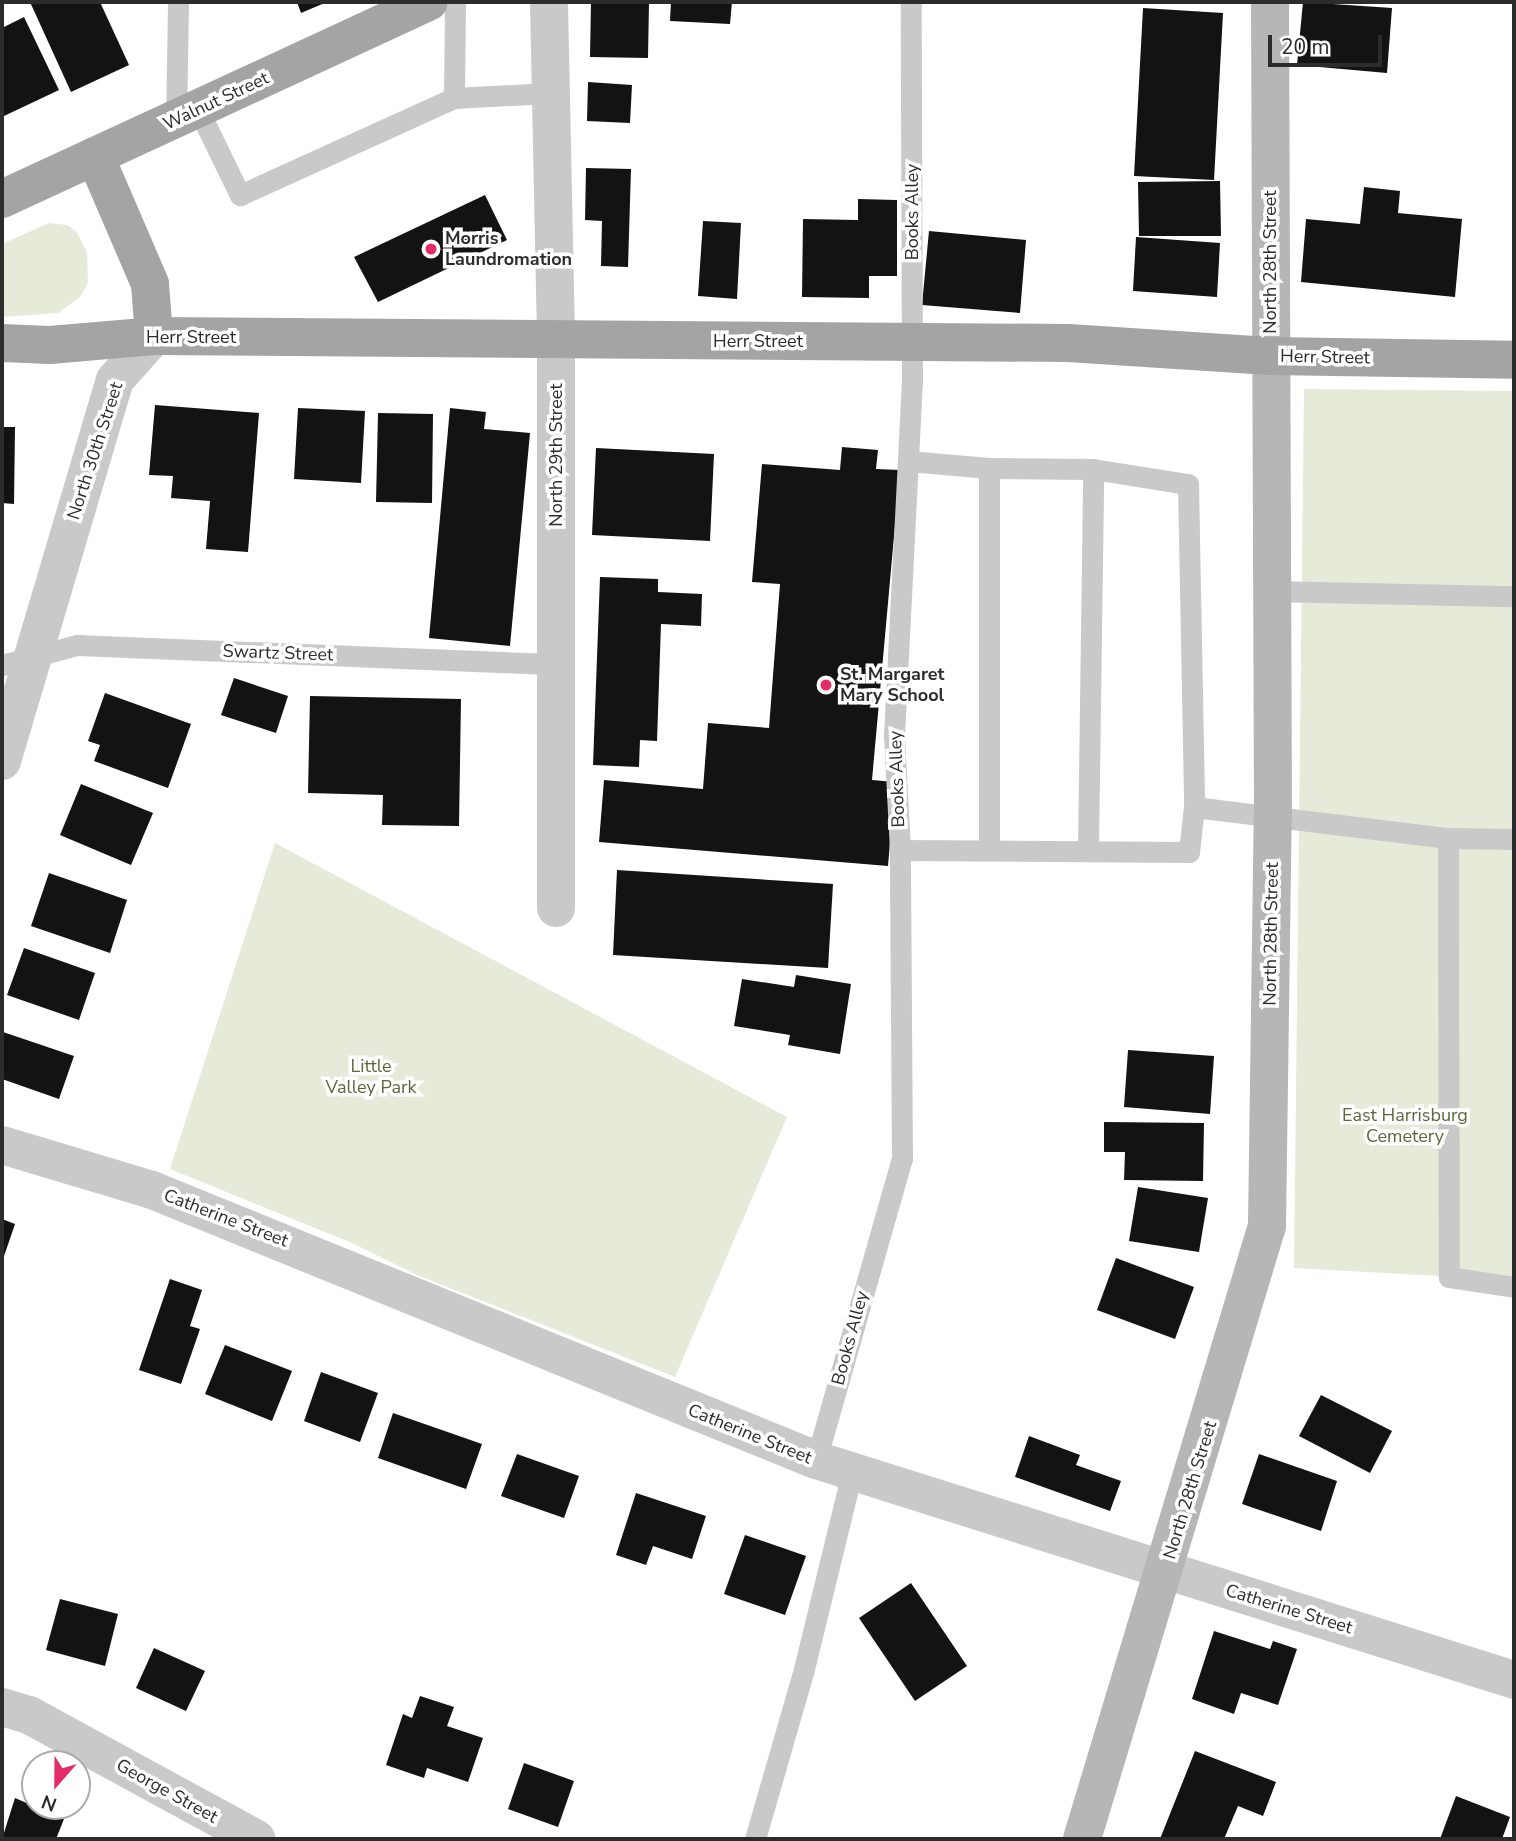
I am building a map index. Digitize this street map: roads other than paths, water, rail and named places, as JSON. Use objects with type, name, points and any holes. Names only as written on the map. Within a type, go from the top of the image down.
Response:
[{"type":"main road","name":"Walnut Street","points":[[2,199],[429,2]]},
{"type":"main road","points":[[95,156],[150,284],[154,336]]},
{"type":"main road","name":"Herr Street","points":[[2,344],[50,345],[154,336],[1068,343],[1270,356],[1514,360]]},
{"type":"street","name":"North 29th Street","points":[[549,2],[556,340],[556,908]]},
{"type":"street","name":"North 28th Street","points":[[1082,1839],[1166,1570],[1267,1226],[1273,818],[1269,591],[1270,2]]},
{"type":"street","name":"North 30th Street","points":[[2,761],[17,662],[115,380],[154,336]]},
{"type":"street","name":"Catherine Street","points":[[2,1145],[189,1204],[816,1460],[1514,1680]]},
{"type":"street","name":"George Street","points":[[2,1707],[29,1715],[256,1839]]},
{"type":"lane","points":[[178,2],[187,114],[240,195],[454,98],[551,93]]},
{"type":"lane","points":[[454,98],[455,2]]},
{"type":"lane","name":"Books Alley","points":[[816,1460],[902,1160],[900,850],[894,735],[912,342],[911,2]]},
{"type":"lane","points":[[900,850],[1088,848],[1189,852],[1194,807],[1188,484],[1093,469],[989,468],[908,461]]},
{"type":"lane","points":[[989,468],[989,849]]},
{"type":"lane","points":[[1088,848],[1093,469]]},
{"type":"lane","points":[[1269,591],[1514,596]]},
{"type":"lane","name":"Swartz Street","points":[[17,662],[76,645],[556,664]]},
{"type":"lane","points":[[1194,807],[1448,838],[1514,839]]},
{"type":"lane","points":[[1448,838],[1449,1277],[1514,1287]]},
{"type":"lane","points":[[755,1839],[804,1669],[852,1472]]},
{"type":"place","name":"Morris Laundromation","points":[[431,249]]},
{"type":"place","name":"St. Margaret Mary School","points":[[826,685]]},
{"type":"park label","name":"Little Valley Park","points":[[371,1077]]},
{"type":"park label","name":"East Harrisburg Cemetery","points":[[1405,1126]]}]
